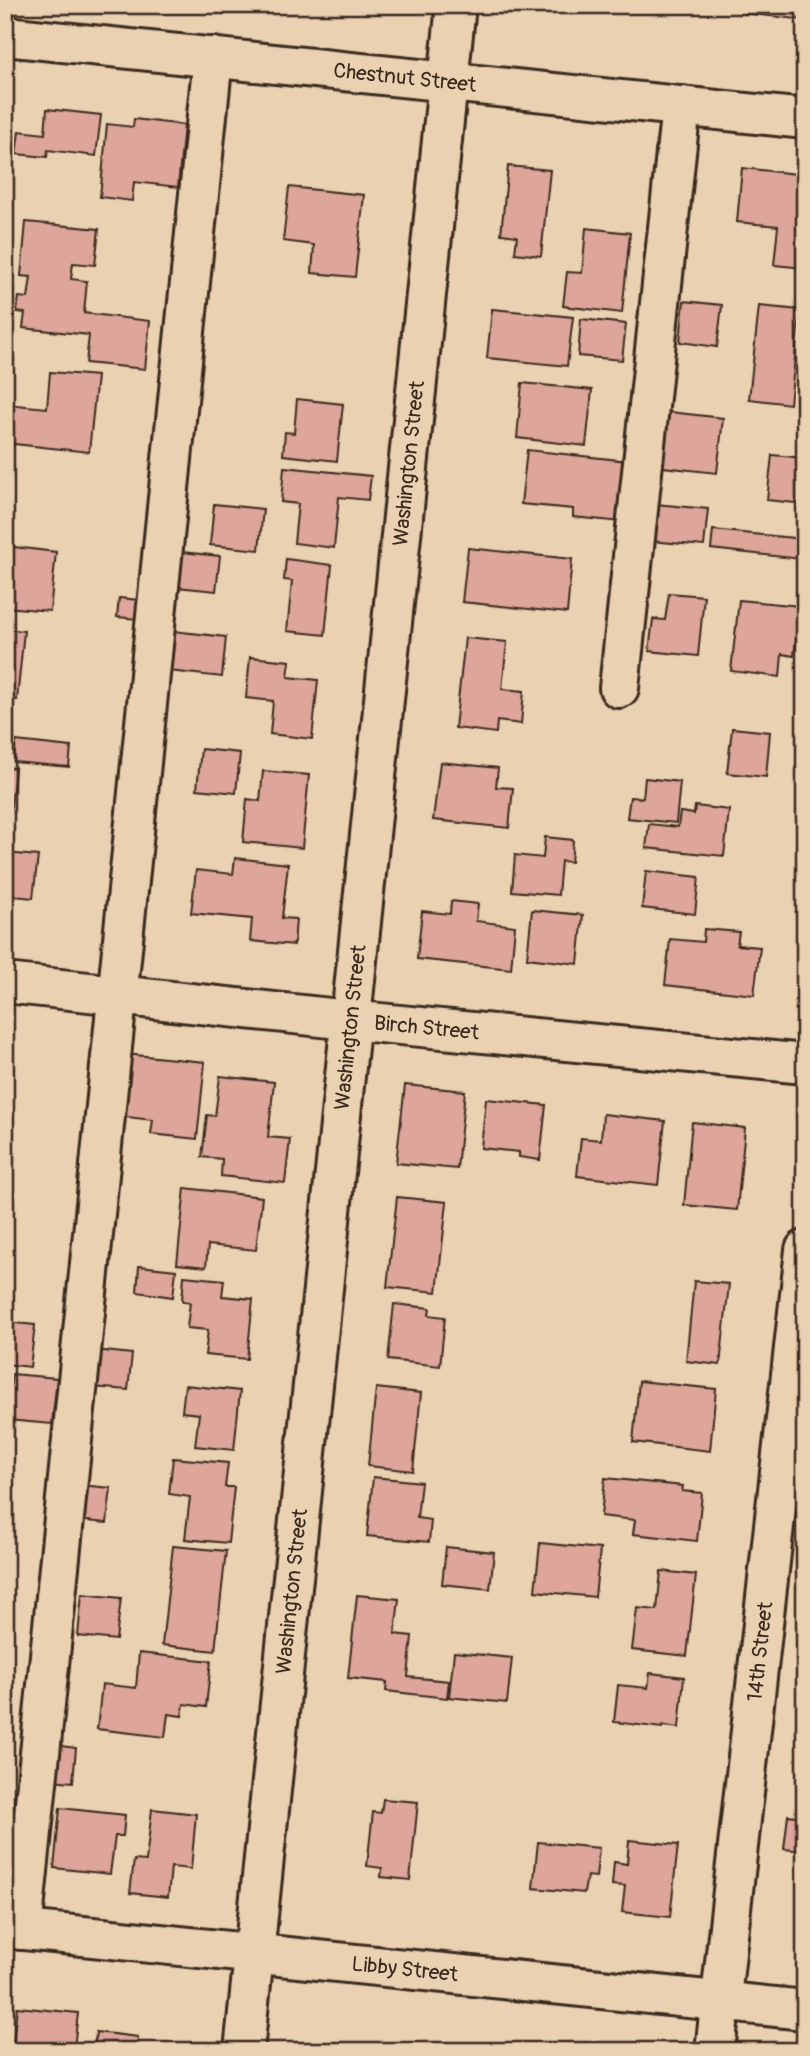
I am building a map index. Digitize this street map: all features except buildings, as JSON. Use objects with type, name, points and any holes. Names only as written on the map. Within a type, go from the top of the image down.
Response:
[{"type":"street","name":"Washington Street","points":[[244,2051],[456,5]]},
{"type":"street","name":"Chestnut Street","points":[[5,36],[805,119]]},
{"type":"street","points":[[14,1929],[117,995],[213,57]]},
{"type":"street","points":[[619,688],[681,106]]},
{"type":"street","name":"Birch Street","points":[[5,983],[349,1020],[805,1064]]},
{"type":"street","name":"14th Street","points":[[715,2051],[797,1397],[805,1250]]},
{"type":"street","name":"Libby Street","points":[[14,1929],[805,2010]]}]
